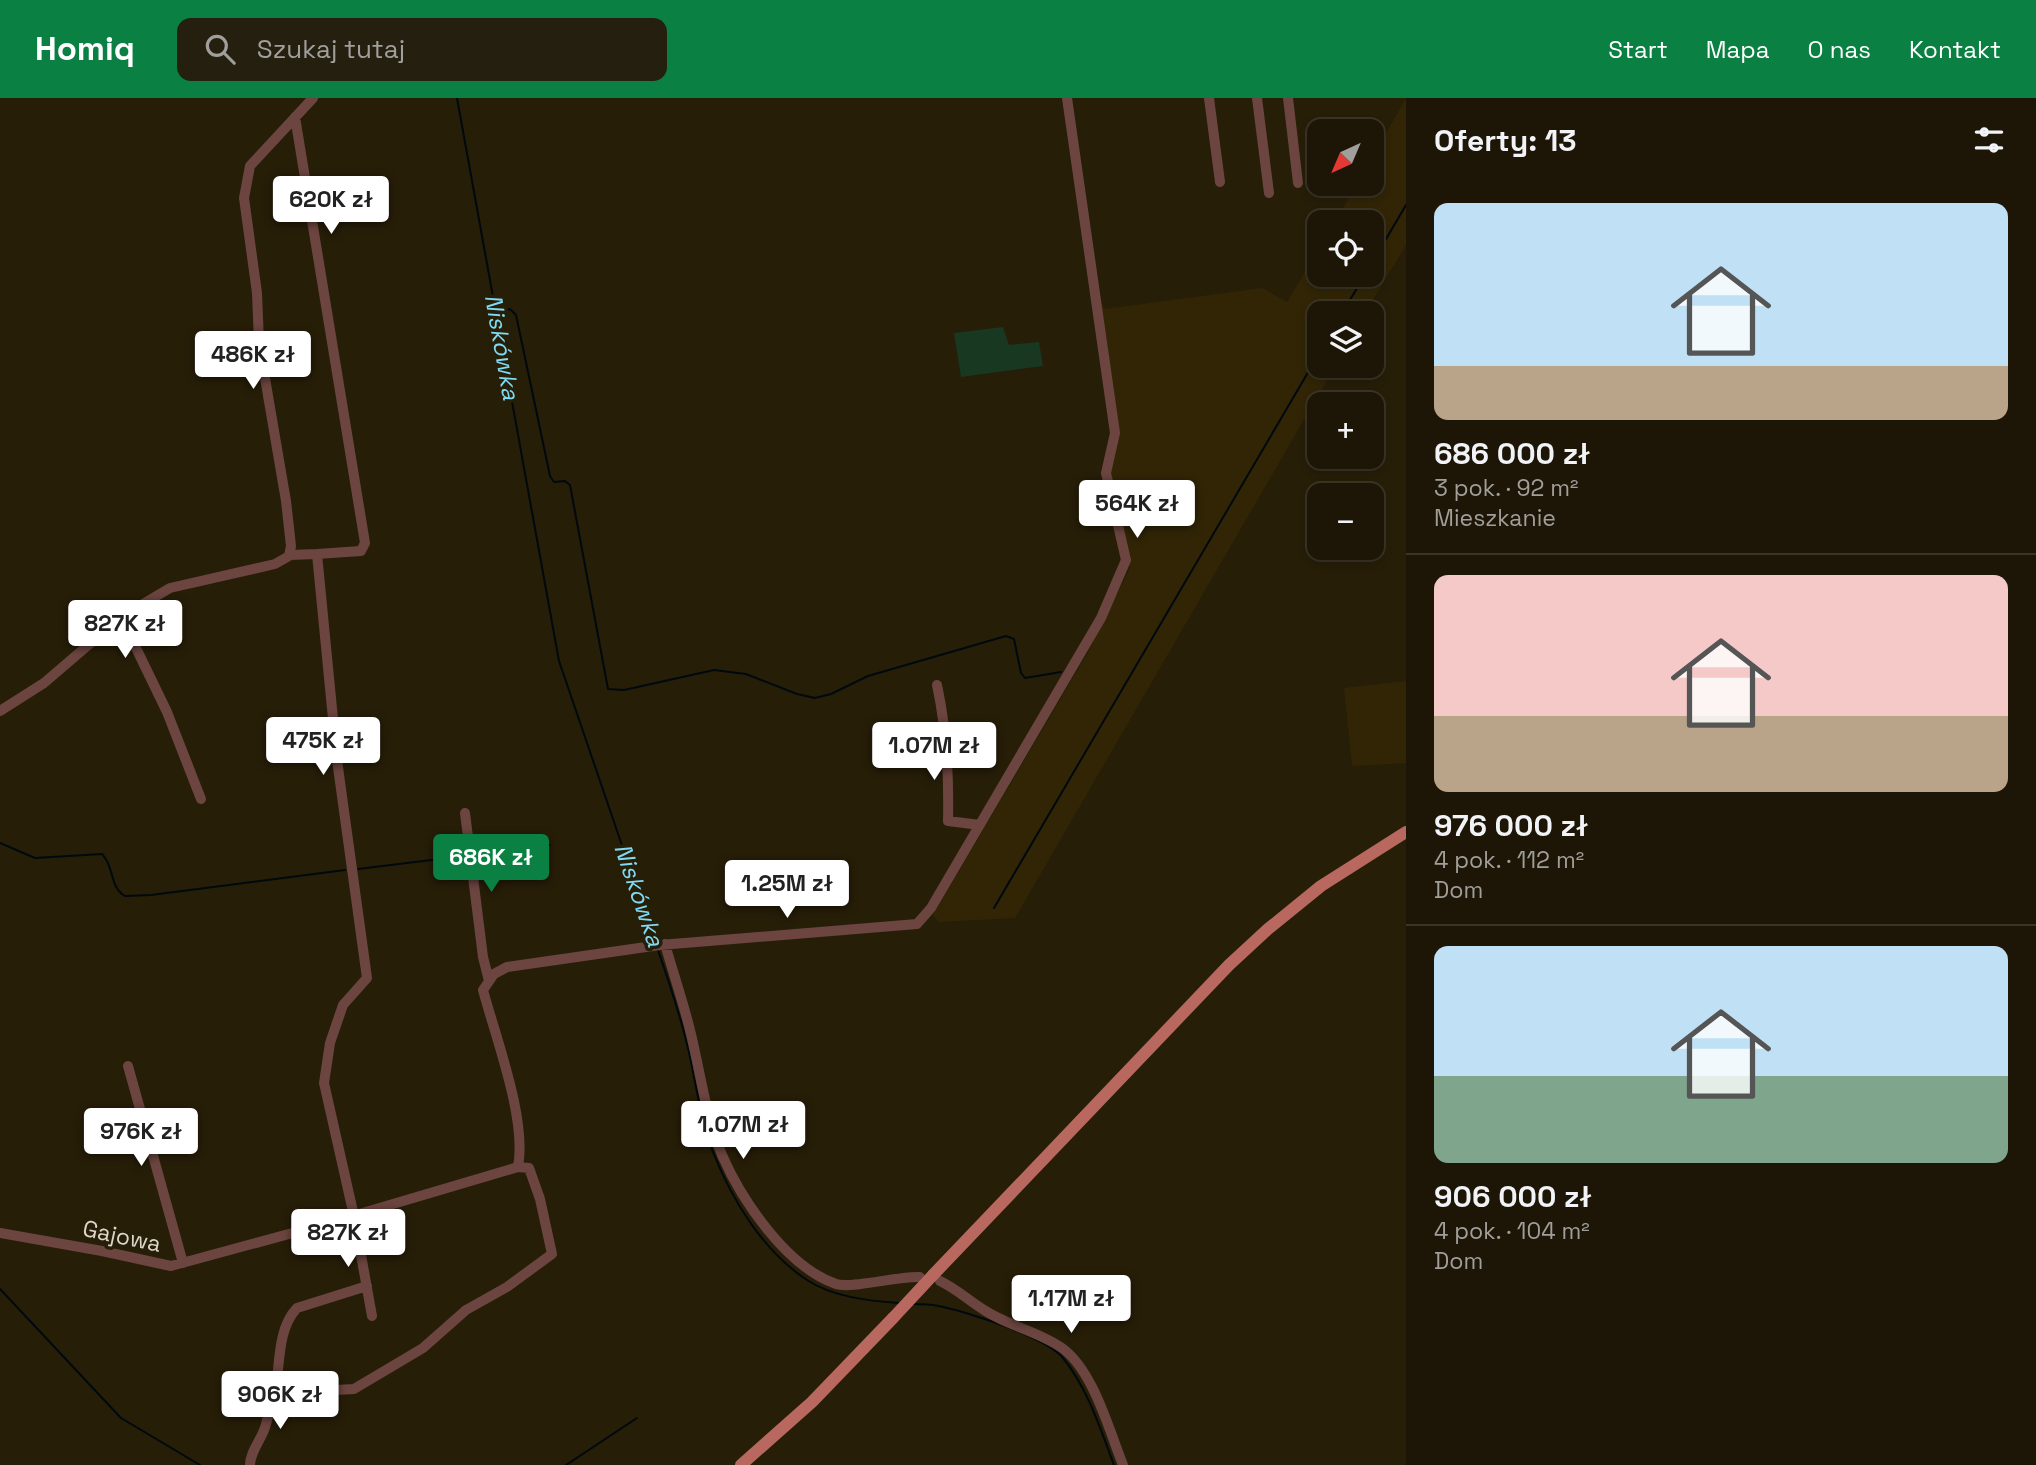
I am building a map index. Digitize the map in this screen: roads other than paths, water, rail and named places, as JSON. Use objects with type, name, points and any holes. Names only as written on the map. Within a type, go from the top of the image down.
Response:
[{"type":"main road","points":[[741,1465],[812,1402],[1229,965],[1321,886],[1406,832]]},
{"type":"street","points":[[289,555],[291,546],[286,501],[259,342],[257,293],[244,198],[250,166],[313,98]]},
{"type":"street","points":[[275,1391],[280,1393],[354,1389],[423,1348],[466,1310],[507,1287],[552,1254],[540,1199],[529,1168],[518,1167],[522,1149],[515,1108],[483,990],[494,974],[507,967],[648,946],[916,924],[931,908],[1101,618],[1125,560],[1106,472],[1115,433],[1067,98]]},
{"type":"street","points":[[1209,98],[1220,182]]},
{"type":"street","points":[[1256,98],[1269,192]]},
{"type":"street","points":[[1288,98],[1298,183]]},
{"type":"street","points":[[0,711],[44,683],[121,617],[170,588],[275,564],[289,555],[361,551],[365,543],[295,117]]},
{"type":"street","points":[[317,554],[337,760],[366,978],[343,1004],[330,1043],[324,1083],[354,1216],[372,1316]]},
{"type":"street","points":[[121,617],[167,712],[201,799]]},
{"type":"street","points":[[937,685],[945,720],[949,779],[948,821],[980,825]]},
{"type":"street","points":[[465,813],[483,957],[489,981]]},
{"type":"street","points":[[663,945],[722,1156],[755,1214],[776,1241],[813,1274],[838,1286],[852,1286],[900,1276],[931,1278],[956,1289],[985,1311],[1041,1335],[1064,1349],[1085,1374],[1123,1465]]},
{"type":"street","points":[[128,1066],[183,1263]]},
{"type":"street","name":"Gajowa","points":[[0,1233],[171,1266],[354,1216],[518,1167]]},
{"type":"street","points":[[250,1465],[250,1459],[264,1433],[275,1391],[283,1334],[290,1315],[297,1308],[367,1286]]},
{"type":"waterway","name":"Niskówka","points":[[457,98],[559,661],[655,942]]},
{"type":"waterway","points":[[1384,243],[1406,205]]},
{"type":"waterway","points":[[1349,301],[1358,287]]},
{"type":"waterway","points":[[498,313],[510,309],[516,315],[550,476],[554,482],[565,481],[570,485],[608,689],[624,690],[714,670],[746,674],[797,694],[815,698],[831,694],[868,676],[1006,636],[1014,639],[1021,673],[1025,678],[1061,672]]},
{"type":"waterway","points":[[994,908],[1307,374]]},
{"type":"waterway","points":[[0,843],[35,858],[102,854],[109,865],[116,887],[125,896],[345,870]]},
{"type":"waterway","points":[[476,854],[550,845]]},
{"type":"waterway","points":[[358,869],[464,856]]},
{"type":"waterway","name":"Niskówka","points":[[658,950],[685,1035],[701,1114],[721,1170],[739,1206],[776,1255],[807,1280],[852,1297],[899,1303]]},
{"type":"waterway","points":[[0,1289],[121,1418],[200,1465]]},
{"type":"waterway","name":"Niskówka","points":[[912,1304],[929,1304],[968,1314],[1024,1334],[1054,1350],[1072,1370],[1086,1396],[1114,1465]]},
{"type":"waterway","points":[[566,1465],[637,1418]]}]
